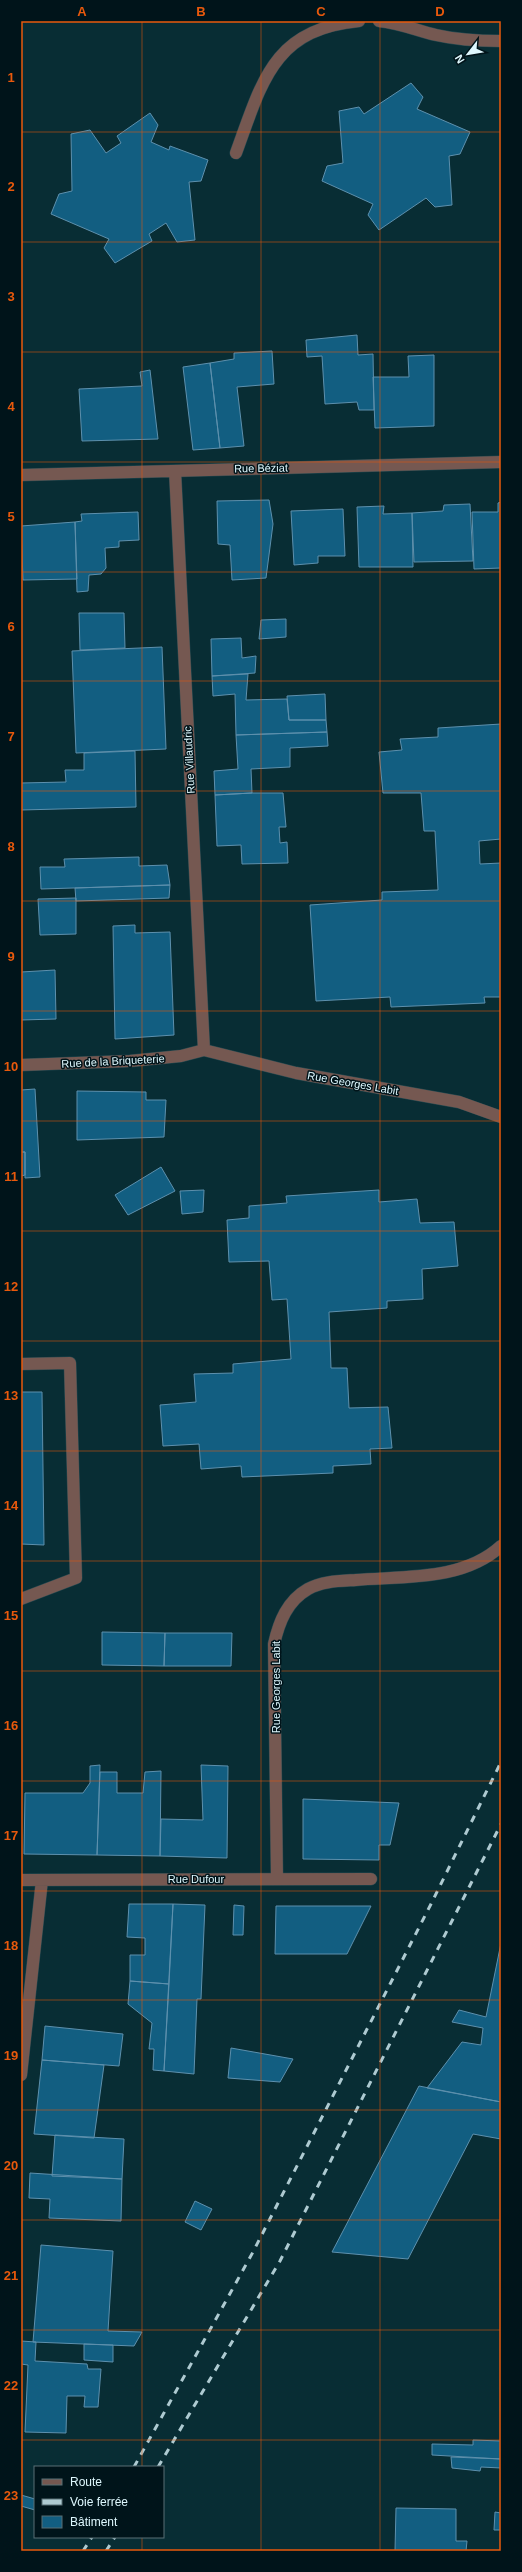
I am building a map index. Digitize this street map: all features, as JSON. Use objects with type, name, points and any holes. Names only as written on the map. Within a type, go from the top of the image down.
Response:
[{"type":"street","points":[[236,153],[258,94],[276,60],[303,36],[334,23],[360,21]]},
{"type":"street","points":[[379,21],[398,23],[435,35],[463,40],[501,41]]},
{"type":"street","name":"Rue Béziat","points":[[21,475],[501,462]]},
{"type":"street","name":"Rue Villaudric","points":[[175,471],[204,1050]]},
{"type":"street","name":"Rue de la Briqueterie","points":[[21,1065],[130,1061],[181,1056],[204,1050]]},
{"type":"street","name":"Rue Georges Labit","points":[[204,1050],[296,1073],[459,1102],[501,1117]]},
{"type":"street","points":[[21,1364],[70,1363],[76,1578],[21,1599]]},
{"type":"street","name":"Rue Georges Labit","points":[[277,1878],[274,1644],[279,1622],[290,1604],[308,1589],[331,1581],[435,1574],[462,1568],[484,1559],[501,1546]]},
{"type":"street","name":"Rue Dufour","points":[[21,1880],[277,1878],[371,1879]]},
{"type":"street","points":[[21,2075],[42,1880]]},
{"type":"building","points":[[411,83],[423,97],[417,109],[470,132],[460,154],[449,156],[452,205],[435,207],[426,198],[379,230],[368,215],[373,204],[322,181],[327,166],[343,163],[339,111],[359,107],[364,114]]},
{"type":"building","points":[[150,113],[158,125],[151,142],[169,150],[170,146],[208,160],[201,181],[189,182],[195,240],[177,242],[166,223],[149,234],[152,241],[115,263],[104,248],[109,239],[51,214],[59,194],[72,191],[71,134],[90,130],[106,153],[121,143],[117,136]]},
{"type":"building","points":[[357,335],[358,355],[373,354],[374,410],[359,410],[357,402],[325,404],[322,356],[307,357],[306,340]]},
{"type":"building","points":[[272,351],[274,384],[237,387],[244,446],[220,448],[210,363],[234,359],[234,353]]},
{"type":"building","points":[[434,355],[434,426],[375,428],[373,377],[409,377],[408,356]]},
{"type":"building","points":[[210,363],[220,448],[193,450],[183,367]]},
{"type":"building","points":[[150,370],[158,439],[82,441],[79,389],[142,386],[140,372]]},
{"type":"building","points":[[269,500],[273,524],[266,578],[232,580],[230,545],[218,544],[217,501]]},
{"type":"building","points":[[501,502],[501,568],[474,569],[472,512],[498,512],[498,503]]},
{"type":"building","points":[[470,504],[473,561],[414,562],[412,513],[443,511],[444,505]]},
{"type":"building","points":[[384,506],[383,514],[412,513],[413,567],[359,567],[357,507]]},
{"type":"building","points":[[343,509],[345,556],[318,556],[318,563],[294,565],[291,511]]},
{"type":"building","points":[[138,512],[139,540],[119,541],[119,547],[105,548],[106,568],[101,574],[89,575],[88,591],[77,592],[75,522],[82,521],[81,514]]},
{"type":"building","points":[[75,522],[77,579],[23,580],[21,526]]},
{"type":"building","points":[[79,613],[124,613],[125,648],[80,650]]},
{"type":"building","points":[[286,619],[286,637],[259,639],[261,620]]},
{"type":"building","points":[[241,638],[242,658],[256,656],[255,673],[212,676],[211,639]]},
{"type":"building","points":[[162,647],[166,749],[76,753],[72,651]]},
{"type":"building","points":[[248,674],[246,700],[287,699],[289,720],[326,720],[327,732],[236,735],[235,694],[213,696],[212,676]]},
{"type":"building","points":[[325,694],[326,720],[289,720],[287,696]]},
{"type":"building","points":[[501,724],[501,839],[479,841],[480,864],[501,863],[501,997],[484,997],[485,1003],[391,1007],[390,997],[316,1001],[310,905],[382,900],[382,892],[438,890],[435,831],[424,831],[421,793],[383,793],[379,752],[402,750],[400,739],[438,737],[438,728]]},
{"type":"building","points":[[327,732],[328,746],[290,748],[290,767],[251,769],[252,793],[215,795],[214,771],[238,769],[236,735]]},
{"type":"building","points":[[135,751],[136,807],[21,810],[21,783],[66,782],[65,770],[84,770],[84,753]]},
{"type":"building","points":[[283,793],[286,827],[279,827],[280,843],[287,842],[288,863],[242,864],[241,845],[217,846],[215,795]]},
{"type":"building","points":[[139,857],[139,866],[167,865],[170,885],[41,889],[40,867],[65,867],[64,859]]},
{"type":"building","points":[[170,885],[169,898],[76,901],[75,888]]},
{"type":"building","points":[[76,898],[76,934],[40,935],[38,899]]},
{"type":"building","points":[[135,925],[135,933],[170,932],[174,1035],[115,1039],[113,926]]},
{"type":"building","points":[[55,970],[56,1019],[21,1020],[21,972]]},
{"type":"building","points":[[35,1089],[40,1177],[25,1178],[25,1152],[21,1152],[21,1090]]},
{"type":"building","points":[[77,1091],[146,1092],[146,1100],[166,1100],[164,1137],[77,1140]]},
{"type":"building","points":[[21,1152],[25,1152],[25,1175],[21,1176]]},
{"type":"building","points":[[161,1167],[175,1191],[128,1215],[115,1195]]},
{"type":"building","points":[[204,1190],[203,1212],[182,1214],[180,1191]]},
{"type":"building","points":[[379,1190],[379,1202],[417,1199],[420,1223],[454,1222],[458,1266],[422,1269],[423,1299],[387,1301],[387,1308],[329,1312],[331,1368],[347,1368],[349,1408],[388,1407],[392,1448],[370,1449],[371,1464],[333,1466],[333,1473],[242,1477],[241,1466],[201,1469],[199,1444],[163,1446],[160,1405],[196,1402],[194,1374],[233,1373],[233,1364],[291,1359],[287,1299],[272,1300],[269,1261],[229,1262],[227,1220],[249,1218],[249,1206],[287,1203],[286,1196]]},
{"type":"building","points":[[21,1392],[42,1392],[44,1545],[21,1544]]},
{"type":"building","points":[[102,1632],[165,1633],[164,1666],[102,1665]]},
{"type":"building","points":[[165,1633],[232,1633],[231,1666],[164,1666]]},
{"type":"building","points":[[100,1765],[97,1855],[24,1854],[25,1793],[83,1793],[90,1783],[90,1766]]},
{"type":"building","points":[[201,1765],[228,1766],[227,1858],[160,1856],[161,1819],[203,1820]]},
{"type":"building","points":[[161,1771],[160,1856],[97,1855],[100,1772],[117,1772],[117,1793],[143,1793],[145,1772]]},
{"type":"building","points":[[303,1799],[399,1803],[390,1845],[379,1845],[379,1860],[303,1859]]},
{"type":"building","points":[[129,1904],[173,1904],[169,1984],[130,1981],[130,1955],[145,1955],[145,1938],[127,1937]]},
{"type":"building","points":[[173,1904],[205,1905],[201,1999],[197,1999],[194,2074],[164,2071]]},
{"type":"building","points":[[234,1905],[244,1906],[243,1935],[233,1935]]},
{"type":"building","points":[[276,1906],[371,1906],[347,1954],[275,1954]]},
{"type":"building","points":[[501,1943],[501,2102],[427,2088],[462,2042],[481,2045],[483,2028],[452,2022],[459,2010],[486,2017]]},
{"type":"building","points":[[130,1981],[169,1984],[164,2071],[153,2070],[154,2049],[149,2049],[152,2023],[128,2004]]},
{"type":"building","points":[[45,2026],[123,2034],[119,2066],[42,2060]]},
{"type":"building","points":[[231,2048],[293,2059],[280,2082],[228,2078]]},
{"type":"building","points":[[42,2060],[104,2065],[94,2138],[34,2134]]},
{"type":"building","points":[[419,2086],[501,2102],[501,2139],[473,2134],[408,2259],[332,2252]]},
{"type":"building","points":[[55,2135],[124,2139],[122,2179],[52,2176]]},
{"type":"building","points":[[30,2173],[122,2179],[121,2221],[49,2218],[50,2199],[29,2198]]},
{"type":"building","points":[[195,2201],[212,2209],[201,2230],[185,2222]]},
{"type":"building","points":[[41,2245],[113,2251],[108,2331],[142,2332],[134,2346],[33,2342]]},
{"type":"building","points":[[21,2341],[36,2342],[35,2361],[87,2364],[88,2369],[101,2369],[98,2407],[84,2407],[85,2396],[67,2396],[66,2433],[25,2432],[28,2365],[21,2364]]},
{"type":"building","points":[[84,2344],[113,2345],[113,2362],[84,2360]]},
{"type":"building","points":[[473,2440],[501,2441],[501,2459],[432,2455],[432,2444],[473,2445]]},
{"type":"building","points":[[451,2457],[501,2459],[501,2468],[481,2467],[480,2471],[452,2468]]},
{"type":"building","points":[[21,2495],[34,2499],[34,2510],[21,2506]]},
{"type":"building","points":[[396,2508],[456,2509],[456,2541],[467,2541],[466,2551],[395,2551]]},
{"type":"building","points":[[495,2512],[501,2513],[501,2530],[494,2530]]},
{"type":"railway","points":[[135,2466],[253,2252],[431,1904],[501,1762]]},
{"type":"railway","points":[[159,2466],[280,2261],[501,1824]]},
{"type":"railway","points":[[83,2551],[91,2538]]},
{"type":"railway","points":[[106,2551],[114,2538]]}]
